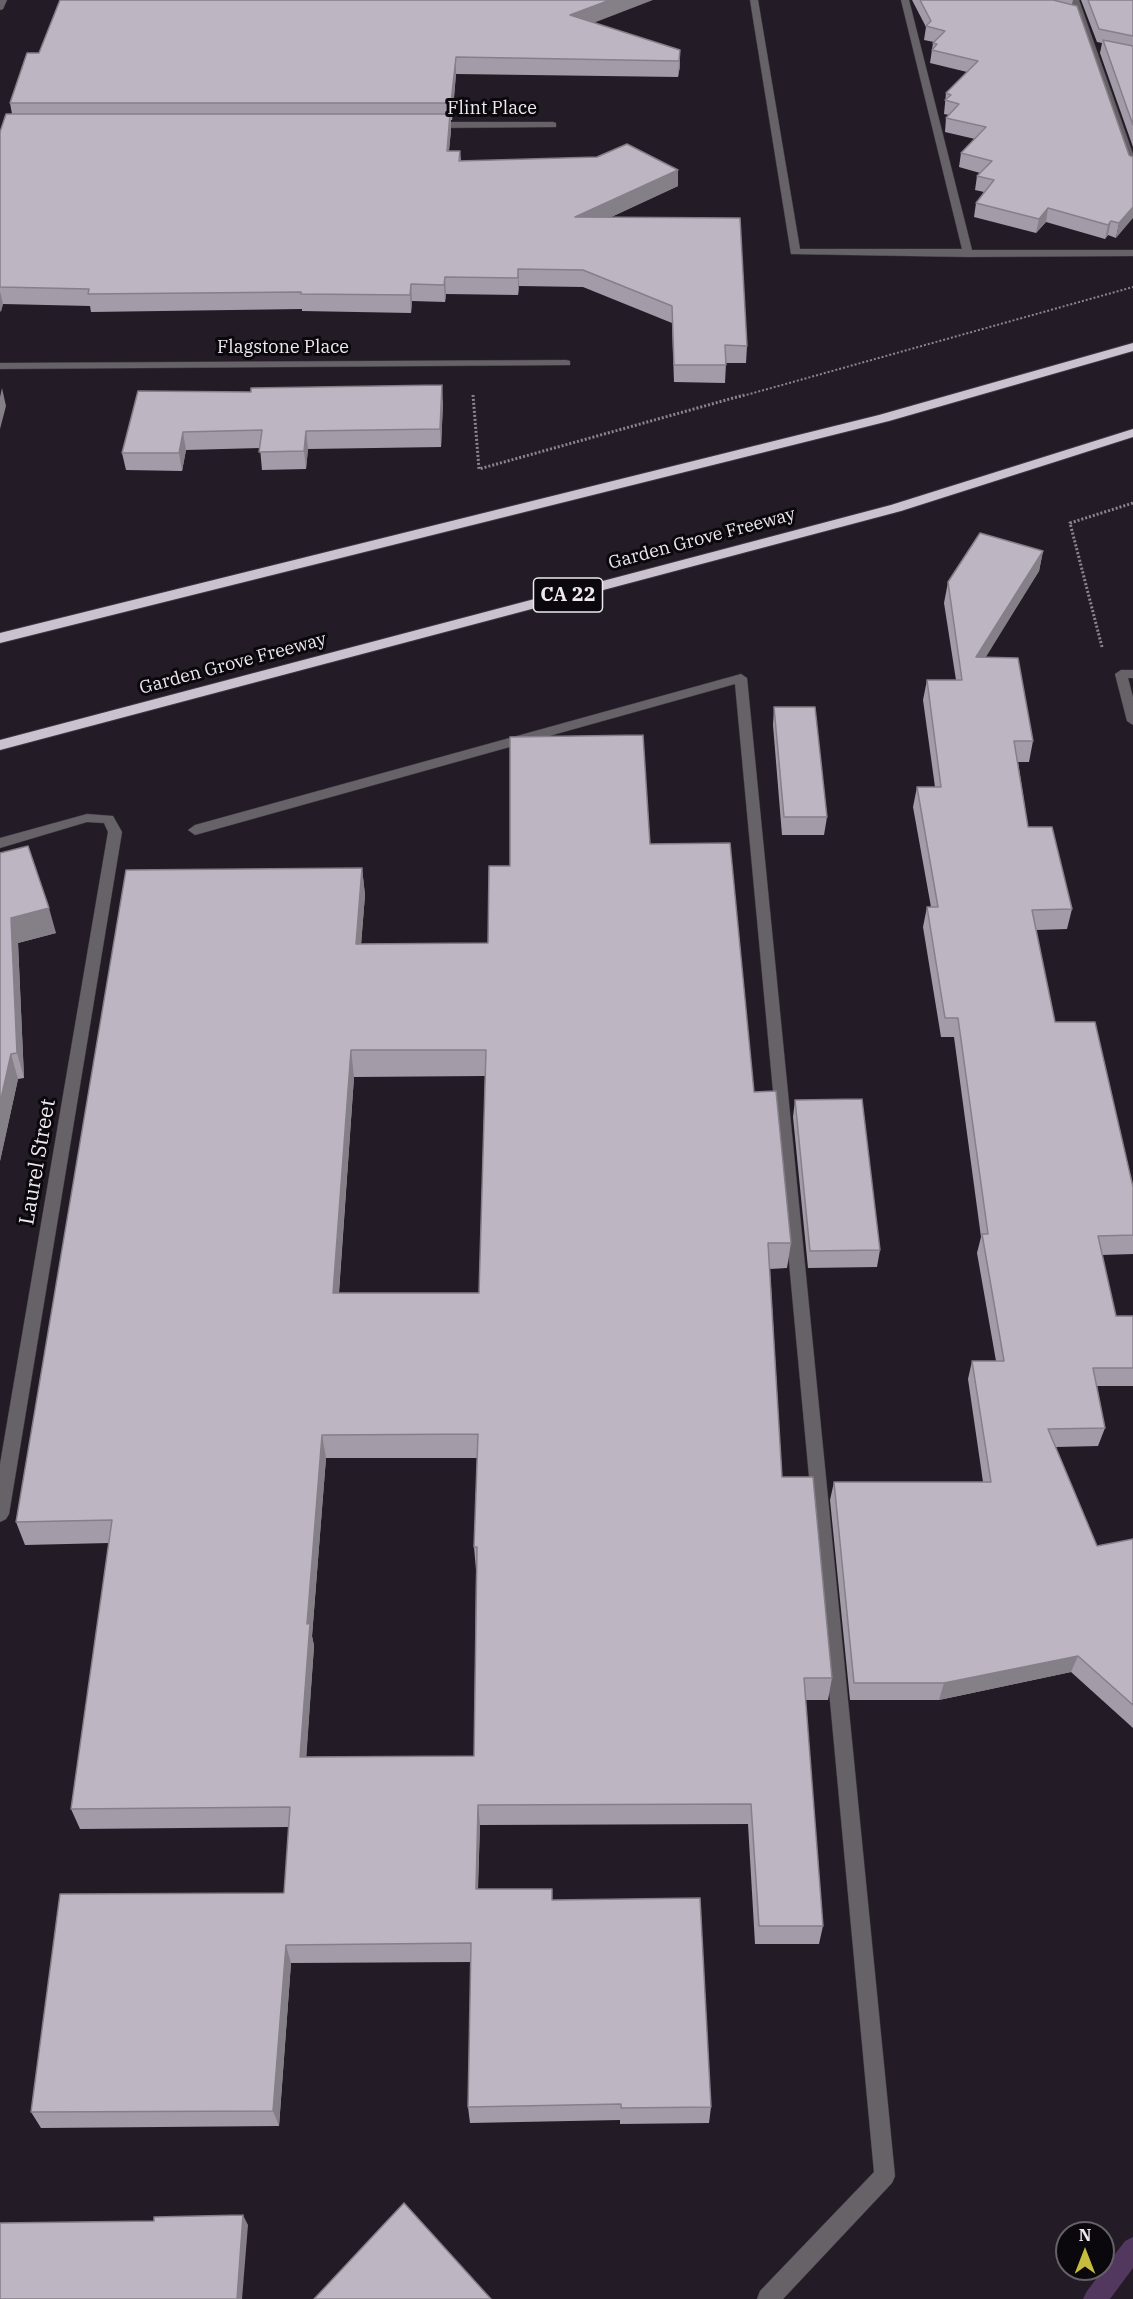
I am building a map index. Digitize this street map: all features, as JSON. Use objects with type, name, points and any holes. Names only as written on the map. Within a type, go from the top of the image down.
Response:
[{"type":"highway","points":[[0,638],[884,418],[1133,347]]},
{"type":"highway","name":"Garden Grove Freeway","points":[[0,746],[896,508],[1133,433]]},
{"type":"street","points":[[0,7],[3,0]]},
{"type":"street","points":[[754,0],[795,252],[1133,253]]},
{"type":"street","points":[[905,0],[968,254]]},
{"type":"street","points":[[1075,0],[1133,168]]},
{"type":"street","points":[[1068,13],[1080,15]]},
{"type":"street","points":[[1092,46],[1102,48]]},
{"type":"street","name":"Flint Place","points":[[423,125],[553,125]]},
{"type":"street","name":"Flagstone Place","points":[[0,366],[566,363]]},
{"type":"street","points":[[1127,674],[1133,721]]},
{"type":"street","points":[[195,830],[741,678],[885,2176],[768,2299]]},
{"type":"street","name":"Laurel Street","points":[[0,843],[87,818],[108,819],[115,832],[0,1514]]},
{"type":"path","points":[[470,363],[479,468],[1133,287]]},
{"type":"path","points":[[1127,674],[1103,651],[1070,523],[1133,503]]},
{"type":"building","points":[[60,0],[610,0],[570,15],[680,50],[679,61],[456,57],[451,103],[10,103],[27,53],[39,53]]},
{"type":"building","points":[[920,0],[1053,0],[1077,6],[1129,155],[1133,157],[1133,207],[1119,223],[1111,221],[1108,225],[1048,208],[1039,219],[976,203],[994,180],[977,176],[992,161],[961,153],[986,127],[946,118],[959,104],[945,100],[951,95],[946,93],[978,61],[932,50],[937,44],[933,43],[945,31],[926,26],[931,21]]},
{"type":"building","points":[[1088,0],[1133,0],[1133,36],[1099,29]]},
{"type":"building","points":[[1103,40],[1133,46],[1133,125]]},
{"type":"building","points":[[6,114],[450,114],[447,151],[460,151],[459,161],[597,157],[627,144],[678,170],[575,217],[740,218],[747,346],[725,345],[726,365],[674,365],[672,306],[583,270],[518,269],[518,278],[445,277],[444,285],[411,284],[410,295],[301,294],[301,292],[88,294],[89,289],[0,287],[0,132]]},
{"type":"building","points":[[442,385],[440,429],[306,431],[304,451],[259,452],[262,430],[183,432],[179,453],[122,453],[138,391],[251,392],[251,388]]},
{"type":"building","points":[[980,533],[1043,551],[976,657],[1018,658],[1033,741],[1014,741],[1028,827],[1052,827],[1072,909],[1032,910],[1055,1022],[1095,1022],[1133,1187],[1133,1235],[1098,1236],[1116,1316],[1133,1316],[1133,1368],[1093,1368],[1105,1428],[1048,1429],[1097,1546],[1133,1539],[1133,1705],[1078,1656],[944,1683],[854,1683],[834,1482],[991,1482],[972,1361],[1004,1361],[982,1234],[988,1234],[958,1018],[945,1018],[927,907],[938,907],[917,787],[941,787],[927,680],[962,680],[948,582]]},
{"type":"building","points":[[774,707],[815,707],[827,817],[784,817]]},
{"type":"building","points":[[643,735],[650,844],[730,843],[754,1092],[776,1091],[791,1243],[768,1243],[782,1477],[813,1477],[832,1678],[804,1678],[823,1926],[759,1926],[751,1804],[478,1805],[476,1889],[552,1889],[552,1900],[700,1898],[711,2107],[621,2108],[621,2104],[468,2107],[471,1943],[286,1945],[273,2111],[31,2112],[60,1894],[284,1893],[290,1807],[71,1809],[112,1520],[16,1522],[126,870],[362,868],[356,944],[488,943],[489,866],[510,866],[510,737]],"holes":[[[351,1050],[486,1050],[479,1293],[333,1293]],[[478,1434],[474,1547],[477,1547],[474,1756],[300,1757],[310,1623],[307,1624],[322,1435]]]},
{"type":"building","points":[[28,846],[49,908],[11,918],[17,1053],[11,1054],[0,1103],[0,853]]},
{"type":"building","points":[[862,1099],[880,1250],[810,1251],[795,1100]]},
{"type":"building","points":[[404,2203],[491,2299],[314,2299]]},
{"type":"building","points":[[243,2215],[237,2299],[0,2299],[0,2223],[154,2221],[154,2217]]},
{"type":"waterway","points":[[1095,2299],[1133,2249]]}]
